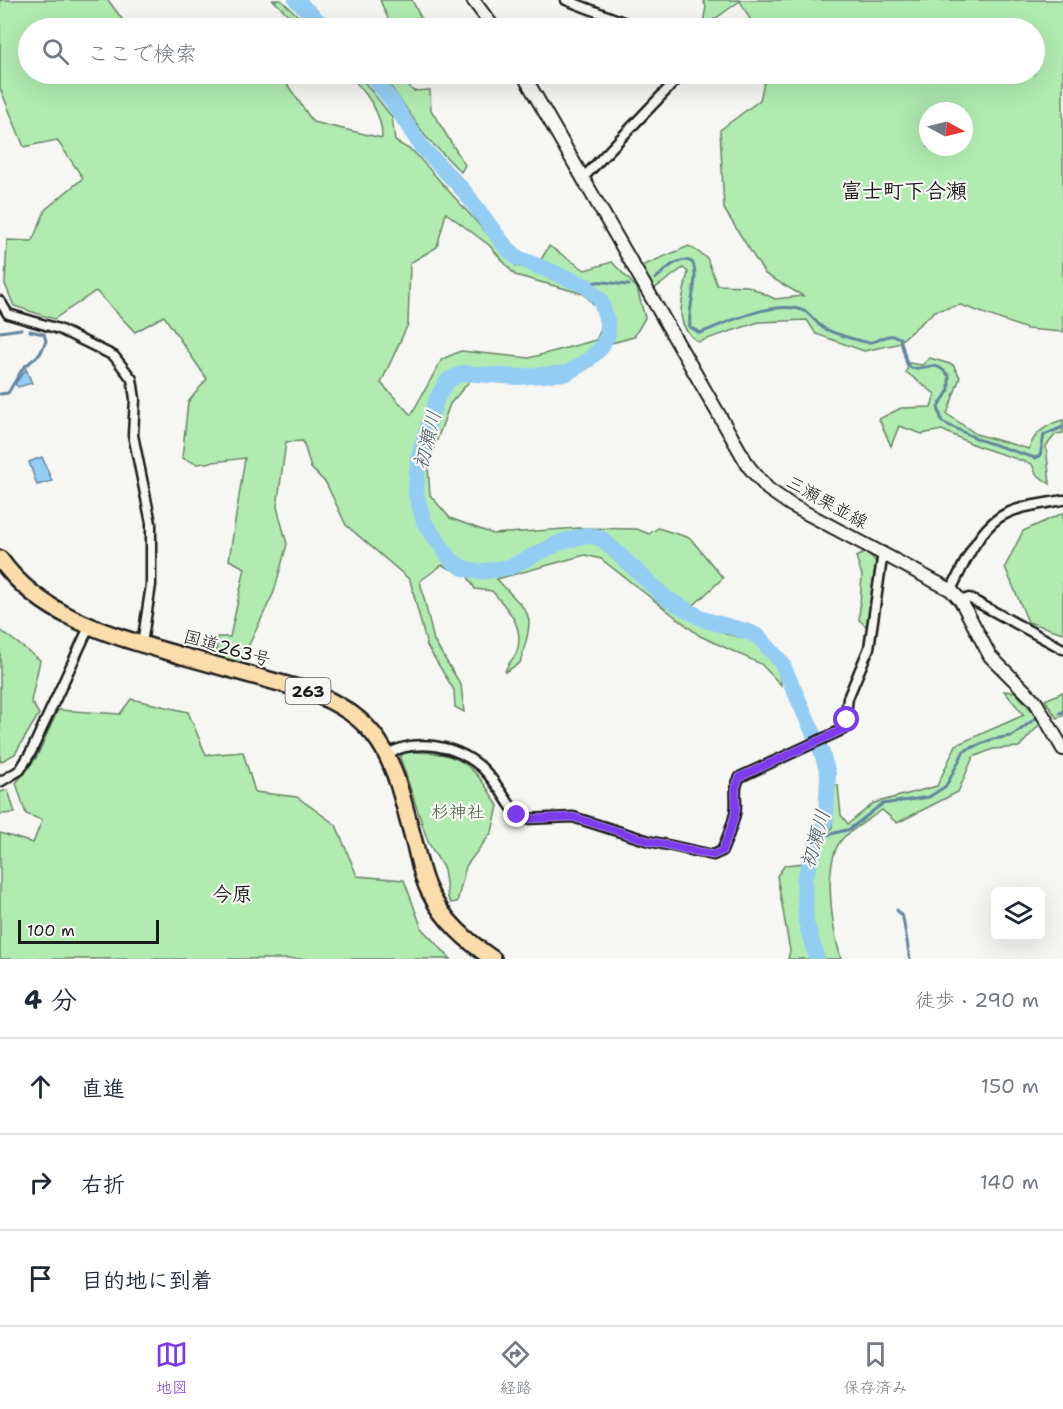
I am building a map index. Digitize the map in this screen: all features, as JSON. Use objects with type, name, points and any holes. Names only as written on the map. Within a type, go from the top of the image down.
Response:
[{"type":"highway","name":"国道263号","points":[[0,559],[10,573],[30,591],[88,627],[332,700],[358,716],[377,738],[396,774],[429,891],[446,919],[493,959]]},
{"type":"main road","points":[[473,0],[486,18]]},
{"type":"main road","name":"三瀬栗並線","points":[[529,84],[749,467],[768,489],[791,505],[951,590],[961,601],[990,656],[1035,701],[1063,750]]},
{"type":"street","points":[[566,0],[613,18]]},
{"type":"street","points":[[582,179],[672,84]]},
{"type":"street","points":[[0,301],[8,314],[59,328],[114,356],[132,379],[135,399],[133,435],[151,523],[151,585],[142,644]]},
{"type":"street","points":[[951,590],[987,530],[1000,517],[1016,510],[1063,500]]},
{"type":"street","points":[[387,754],[397,749],[427,745],[457,751],[481,767],[517,815],[526,819],[573,817],[649,841],[713,855],[722,851],[730,831],[736,811],[734,791],[740,777],[844,729],[847,720],[848,698],[869,648],[883,552]]},
{"type":"street","points":[[961,601],[969,598],[1063,649]]},
{"type":"street","points":[[0,782],[20,770],[31,752],[88,627]]},
{"type":"green space","points":[[0,0],[108,0],[121,18],[18,18],[18,84],[287,84],[313,122],[382,138],[380,120],[376,111],[357,84],[366,84],[392,117],[395,141],[414,152],[516,266],[535,270],[549,246],[585,270],[612,262],[637,288],[645,318],[634,337],[608,344],[558,377],[473,377],[450,404],[428,465],[430,495],[450,518],[493,534],[579,528],[637,529],[649,534],[658,528],[690,538],[723,578],[694,605],[690,616],[726,634],[757,641],[779,666],[781,685],[761,664],[700,636],[601,559],[585,555],[497,579],[524,608],[529,622],[520,663],[505,672],[516,654],[519,642],[519,633],[513,618],[492,591],[475,589],[468,577],[442,565],[420,581],[434,641],[461,685],[464,712],[455,707],[454,690],[427,646],[410,580],[346,525],[326,483],[311,468],[303,441],[286,442],[277,507],[287,544],[274,592],[239,666],[216,659],[217,637],[230,637],[245,568],[229,560],[245,458],[197,464],[182,458],[188,402],[207,379],[164,316],[135,332],[96,291],[54,319],[14,306],[5,284],[7,240],[32,241],[46,209],[83,178],[57,140],[24,147],[0,88]],"holes":[[[446,213],[489,245],[515,275],[584,294],[597,308],[601,329],[596,340],[529,358],[461,351],[442,359],[411,415],[381,383],[408,324],[410,263],[437,247]]]},
{"type":"green space","points":[[273,0],[281,0],[300,18],[292,18]]},
{"type":"green space","points":[[380,0],[412,0],[421,18],[388,18]]},
{"type":"green space","points":[[703,0],[1063,0],[1063,332],[1027,329],[961,305],[935,311],[897,344],[864,351],[816,334],[807,320],[759,322],[698,342],[690,335],[684,327],[681,310],[688,272],[683,268],[654,289],[639,267],[689,246],[707,258],[717,285],[748,286],[775,299],[803,296],[765,274],[724,209],[720,130],[760,100],[764,84],[1045,84],[1045,18],[749,18],[740,1],[716,18],[704,18],[706,7]]},
{"type":"green space","points":[[389,84],[408,84],[413,91],[430,90],[431,110],[465,165],[461,172],[426,137]]},
{"type":"green space","points":[[930,358],[953,365],[960,377],[947,414],[976,434],[1029,449],[1042,430],[1063,420],[1063,433],[1056,434],[1046,446],[1050,484],[1036,474],[1032,464],[977,446],[942,430],[922,434],[899,426],[891,446],[879,419],[901,408],[931,407],[935,394],[906,372],[909,363],[922,365]]},
{"type":"green space","points":[[1063,513],[1063,633],[1028,622],[1005,567],[1023,531]]},
{"type":"green space","points":[[867,552],[877,563],[867,627],[859,620],[862,575],[856,557]]},
{"type":"green space","points":[[0,630],[40,660],[31,701],[39,714],[15,754],[0,762]]},
{"type":"green space","points":[[1004,691],[1015,692],[1042,722],[1019,747],[993,749],[973,757],[958,792],[897,823],[882,810],[844,837],[832,862],[830,878],[832,914],[841,959],[788,959],[790,951],[777,876],[785,865],[815,862],[821,844],[832,827],[834,785],[838,785],[841,815],[848,824],[874,803],[937,786],[956,745],[1024,715]]},
{"type":"green space","points":[[1063,692],[1063,716],[1057,718],[1045,700]]},
{"type":"green space","points":[[131,699],[188,712],[206,755],[243,752],[255,792],[297,797],[336,825],[357,876],[404,880],[422,929],[451,959],[0,959],[0,833],[33,843],[42,820],[26,814],[16,783],[36,758],[58,710],[120,714]]},
{"type":"green space","name":"杉神社","points":[[405,752],[438,754],[462,762],[480,778],[498,806],[492,832],[466,866],[457,902],[451,903],[448,898],[444,869],[428,842],[400,757]]},
{"type":"green space","points":[[8,790],[15,813],[0,814],[0,792]]},
{"type":"water","points":[[26,369],[32,383],[18,387],[15,384]]},
{"type":"water","points":[[42,457],[52,481],[37,485],[29,462]]},
{"type":"waterway","name":"初瀬川","points":[[296,0],[315,18]]},
{"type":"waterway","name":"初瀬川","points":[[378,84],[421,146],[464,191],[505,246],[518,258],[586,286],[600,299],[607,321],[608,334],[601,348],[587,361],[567,373],[518,377],[463,373],[448,380],[437,398],[418,457],[416,494],[424,522],[451,560],[463,568],[480,572],[510,567],[561,542],[587,535],[602,539],[666,598],[705,620],[759,637],[782,663],[821,750],[828,774],[826,818],[804,879],[806,922],[817,959]]},
{"type":"waterway","points":[[655,279],[677,262],[682,260],[692,262],[695,283],[690,310],[690,327],[700,333],[767,309],[795,308],[806,312],[826,329],[856,340],[875,342],[891,336],[900,338],[907,364],[911,368],[935,366],[949,376],[949,390],[938,407],[942,422],[980,440],[1035,458],[1040,456],[1044,435],[1063,427]]},
{"type":"waterway","points":[[586,286],[596,282],[629,285]]},
{"type":"waterway","points":[[0,332],[21,329]]},
{"type":"waterway","points":[[0,394],[8,393],[23,368],[40,354],[46,341],[44,334],[30,331]]},
{"type":"waterway","points":[[816,838],[850,829],[882,804],[929,797],[946,786],[964,751],[993,739],[1012,736],[1036,718]]},
{"type":"waterway","points":[[897,910],[903,918],[910,959]]},
{"type":"district","name":"富士町下合瀬","points":[[904,191]]},
{"type":"district","name":"今原","points":[[232,894]]},
{"type":"route","points":[[517,815],[526,819],[573,817],[649,841],[713,855],[722,851],[730,831],[736,811],[734,791],[740,777],[844,729],[847,720]]}]
